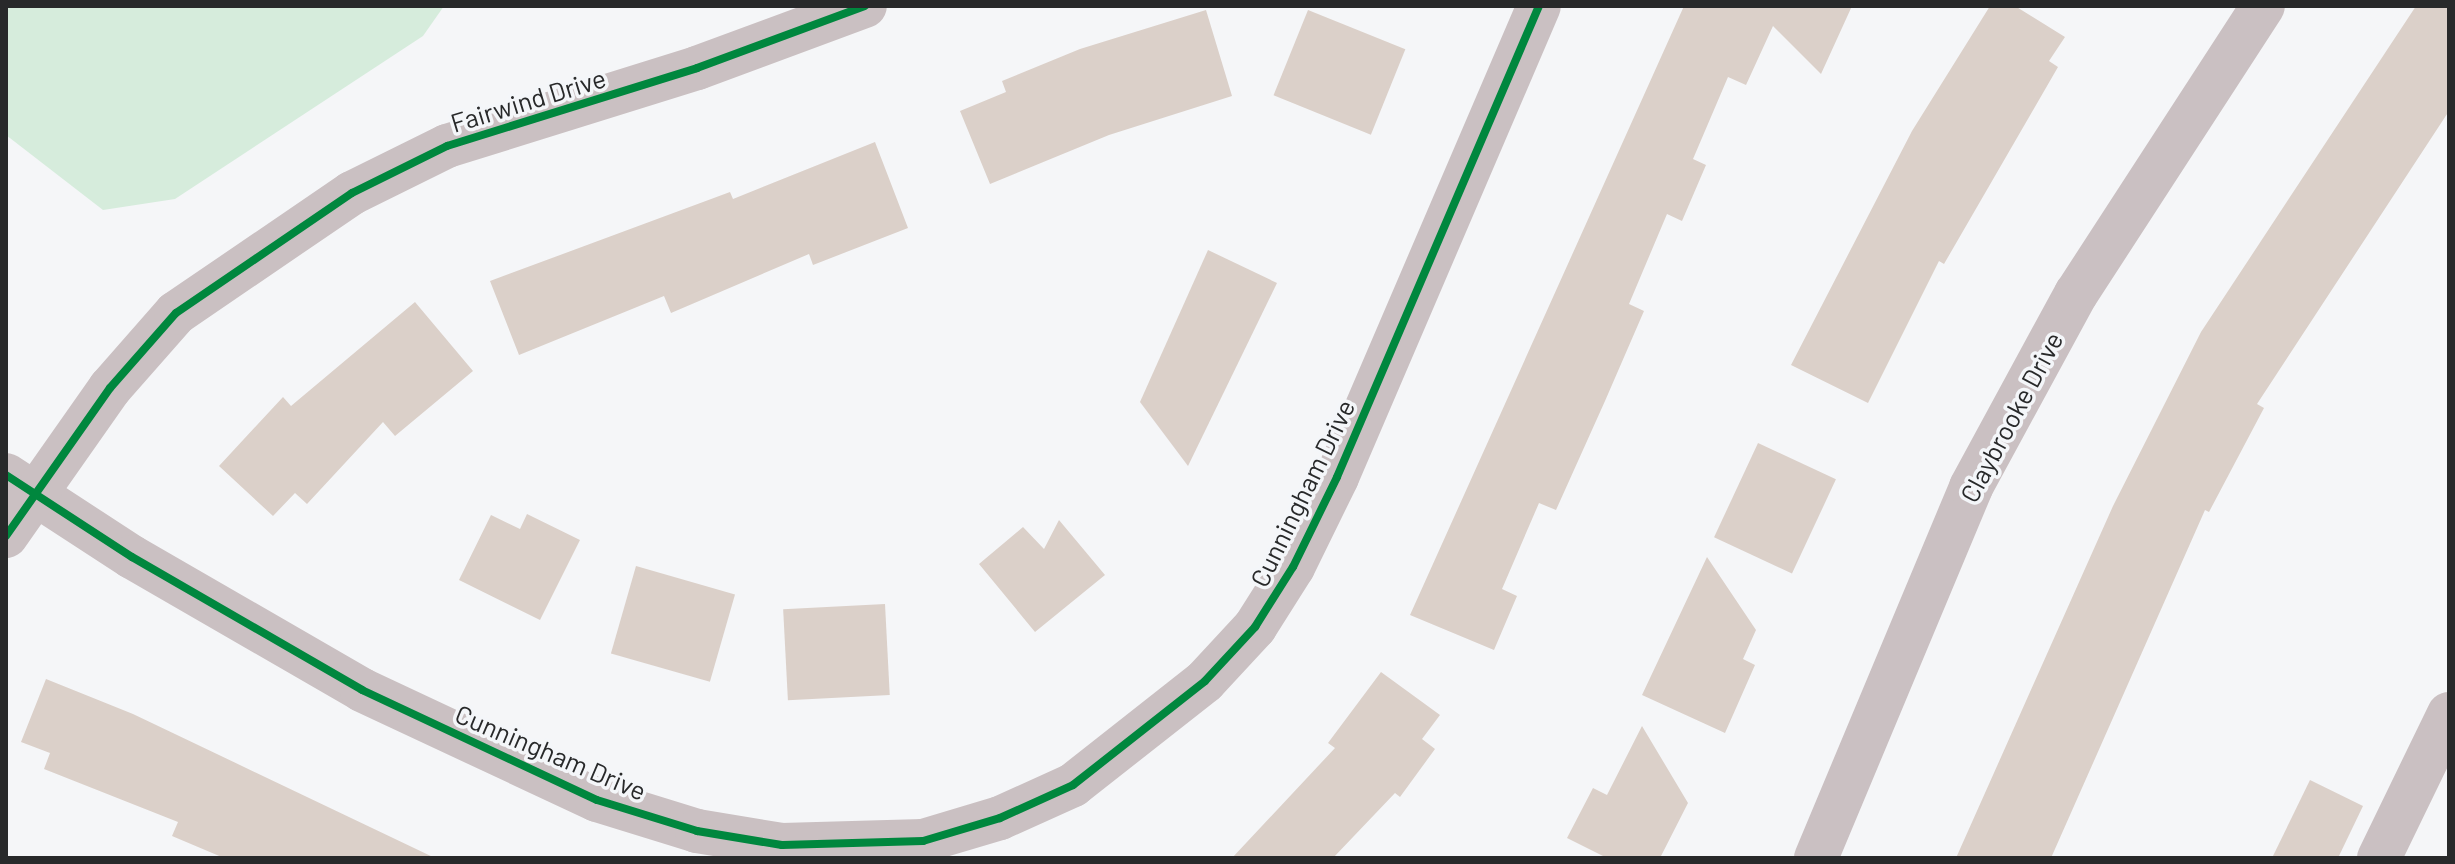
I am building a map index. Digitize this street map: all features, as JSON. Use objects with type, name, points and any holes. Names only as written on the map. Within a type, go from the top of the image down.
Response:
[{"type":"street","name":"Fairwind Drive","points":[[20,484],[176,313],[352,193],[447,146],[697,68],[865,6]]},
{"type":"street","name":"Cunningham Drive","points":[[20,484],[132,557],[362,690],[597,800],[697,831],[782,845],[923,841],[1000,818],[1073,785],[1205,681],[1255,627],[1293,567],[1337,477],[1539,6]]},
{"type":"street","name":"Claybrooke Drive","points":[[1816,858],[1971,487],[2076,294],[2263,6]]},
{"type":"street","points":[[6,536],[20,484]]},
{"type":"street","points":[[2379,858],[2449,714]]},
{"type":"green space","points":[[6,6],[444,6],[423,36],[175,199],[103,210],[6,135]]},
{"type":"building","points":[[1684,6],[1852,6],[1821,74],[1773,26],[1746,85],[1728,77],[1693,159],[1706,165],[1682,221],[1667,214],[1629,304],[1644,311],[1605,401],[1556,510],[1539,503],[1502,589],[1517,596],[1494,650],[1410,615]]},
{"type":"building","points":[[1990,6],[2015,6],[2065,37],[2049,61],[2058,67],[1944,264],[1939,261],[1868,403],[1791,365],[1912,131]]},
{"type":"building","points":[[2416,6],[2449,6],[2449,111],[2257,404],[2264,408],[2209,512],[2205,510],[2051,858],[1956,858],[2113,506],[2201,332]]},
{"type":"building","points":[[1206,10],[1232,96],[1109,135],[990,184],[960,111],[1006,92],[1002,81],[1080,49]]},
{"type":"building","points":[[1308,10],[1405,49],[1371,135],[1274,95]]},
{"type":"building","points":[[875,142],[908,228],[813,265],[809,254],[671,313],[664,296],[519,355],[490,281],[730,192],[733,199]]},
{"type":"building","points":[[1208,250],[1277,283],[1188,466],[1140,402]]},
{"type":"building","points":[[415,302],[473,371],[395,436],[383,422],[307,504],[295,493],[273,516],[219,466],[283,397],[291,406]]},
{"type":"building","points":[[1758,443],[1836,479],[1792,574],[1714,537]]},
{"type":"building","points":[[527,514],[580,540],[540,620],[459,580],[491,515],[520,529]]},
{"type":"building","points":[[1059,520],[1105,575],[1035,632],[979,564],[1023,527],[1044,549]]},
{"type":"building","points":[[1707,557],[1756,630],[1743,659],[1755,665],[1725,733],[1642,695]]},
{"type":"building","points":[[636,566],[735,594],[710,682],[611,653]]},
{"type":"building","points":[[885,604],[890,695],[788,700],[783,609]]},
{"type":"building","points":[[1381,672],[1440,715],[1422,739],[1435,749],[1400,797],[1395,793],[1333,858],[1232,858],[1335,748],[1328,743]]},
{"type":"building","points":[[46,679],[133,714],[435,858],[224,858],[172,836],[178,822],[44,769],[50,753],[21,742]]},
{"type":"building","points":[[1642,726],[1688,803],[1660,858],[1607,858],[1567,838],[1593,788],[1607,795]]},
{"type":"building","points":[[2310,780],[2363,806],[2338,858],[2272,858]]},
{"type":"cycle path","points":[[6,536],[110,388],[176,313],[352,193],[447,146],[697,68],[865,6]]},
{"type":"cycle path","points":[[6,475],[132,557],[362,690],[597,800],[697,831],[782,845],[923,841],[1000,818],[1073,785],[1205,681],[1255,627],[1293,567],[1337,477],[1539,6]]}]
